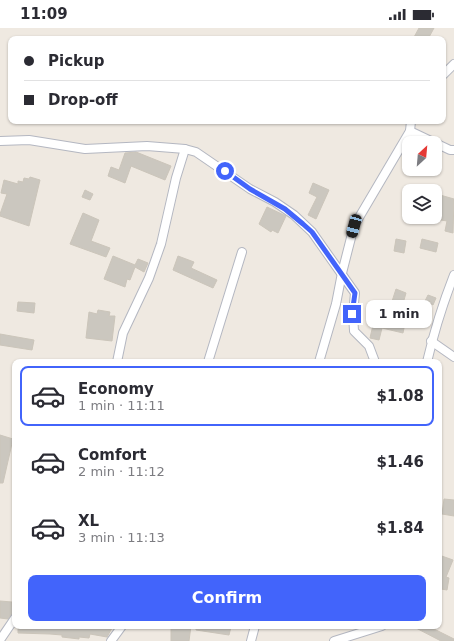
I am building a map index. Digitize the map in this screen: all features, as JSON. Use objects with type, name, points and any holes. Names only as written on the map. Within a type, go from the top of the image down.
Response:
[{"type":"street","points":[[446,72],[454,64]]},
{"type":"street","points":[[320,359],[336,304],[354,226],[410,131],[411,124]]},
{"type":"street","points":[[410,131],[450,150],[454,150]]},
{"type":"street","points":[[0,141],[29,140],[85,149],[147,146],[185,149],[196,152],[250,189],[275,202],[294,215],[312,232],[355,293],[352,314],[354,331],[370,346],[374,359]]},
{"type":"street","points":[[118,359],[123,333],[149,278],[162,244],[176,178],[185,149]]},
{"type":"street","points":[[209,359],[242,252]]},
{"type":"street","points":[[428,359],[432,341],[454,274]]},
{"type":"street","points":[[432,341],[454,357]]},
{"type":"street","points":[[0,640],[12,622]]},
{"type":"street","points":[[111,641],[120,629]]},
{"type":"street","points":[[251,641],[254,629]]},
{"type":"street","points":[[334,641],[372,629]]},
{"type":"building","points":[[419,28],[434,28],[430,36],[415,36]]},
{"type":"building","points":[[136,152],[171,166],[165,180],[131,166],[125,183],[108,176],[111,167],[119,170],[125,153]]},
{"type":"building","points":[[30,177],[40,180],[29,226],[0,216],[7,194],[1,193],[4,180],[18,184],[18,181],[23,182],[24,178],[29,179]]},
{"type":"building","points":[[313,183],[329,190],[316,219],[308,215],[317,197],[309,193]]},
{"type":"building","points":[[85,190],[93,194],[90,200],[82,197]]},
{"type":"building","points":[[442,196],[454,199],[453,233],[445,231],[447,221],[442,220]]},
{"type":"building","points":[[267,207],[286,216],[278,233],[272,230],[271,232],[259,224]]},
{"type":"building","points":[[83,213],[99,220],[91,241],[110,248],[106,257],[70,244]]},
{"type":"building","points":[[396,239],[406,241],[404,253],[394,251]]},
{"type":"building","points":[[422,239],[438,243],[436,252],[420,248]]},
{"type":"building","points":[[113,256],[135,265],[138,259],[148,263],[144,272],[135,267],[130,280],[127,279],[125,287],[104,279]]},
{"type":"building","points":[[178,256],[194,262],[191,268],[217,280],[213,288],[173,270]]},
{"type":"building","points":[[396,289],[406,293],[402,307],[411,310],[408,319],[406,318],[403,333],[382,328],[379,340],[370,338],[373,325],[370,325],[372,317],[386,320]]},
{"type":"building","points":[[428,295],[436,298],[433,305],[425,301]]},
{"type":"building","points":[[18,302],[35,303],[34,313],[17,311]]},
{"type":"building","points":[[98,310],[110,312],[109,316],[115,316],[112,341],[86,338],[89,312],[97,314]]},
{"type":"building","points":[[0,334],[34,340],[32,350],[0,345]]},
{"type":"building","points":[[0,435],[12,439],[12,443],[3,483],[0,483]]},
{"type":"building","points":[[444,499],[454,500],[454,516],[442,514]]},
{"type":"building","points":[[442,556],[453,560],[446,577],[449,578],[447,590],[442,589]]},
{"type":"building","points":[[0,601],[12,602],[12,614],[8,619],[0,618]]},
{"type":"building","points":[[18,629],[111,629],[107,637],[90,634],[89,638],[79,637],[79,639],[62,637],[62,635],[18,633]]},
{"type":"building","points":[[171,629],[191,629],[189,641],[171,641]]},
{"type":"building","points":[[196,629],[230,629],[229,635]]},
{"type":"building","points":[[418,629],[434,629],[454,639],[454,641],[441,641]]},
{"type":"route","points":[[225,171],[250,189],[275,202],[294,215],[312,232],[355,293],[352,314]]}]
